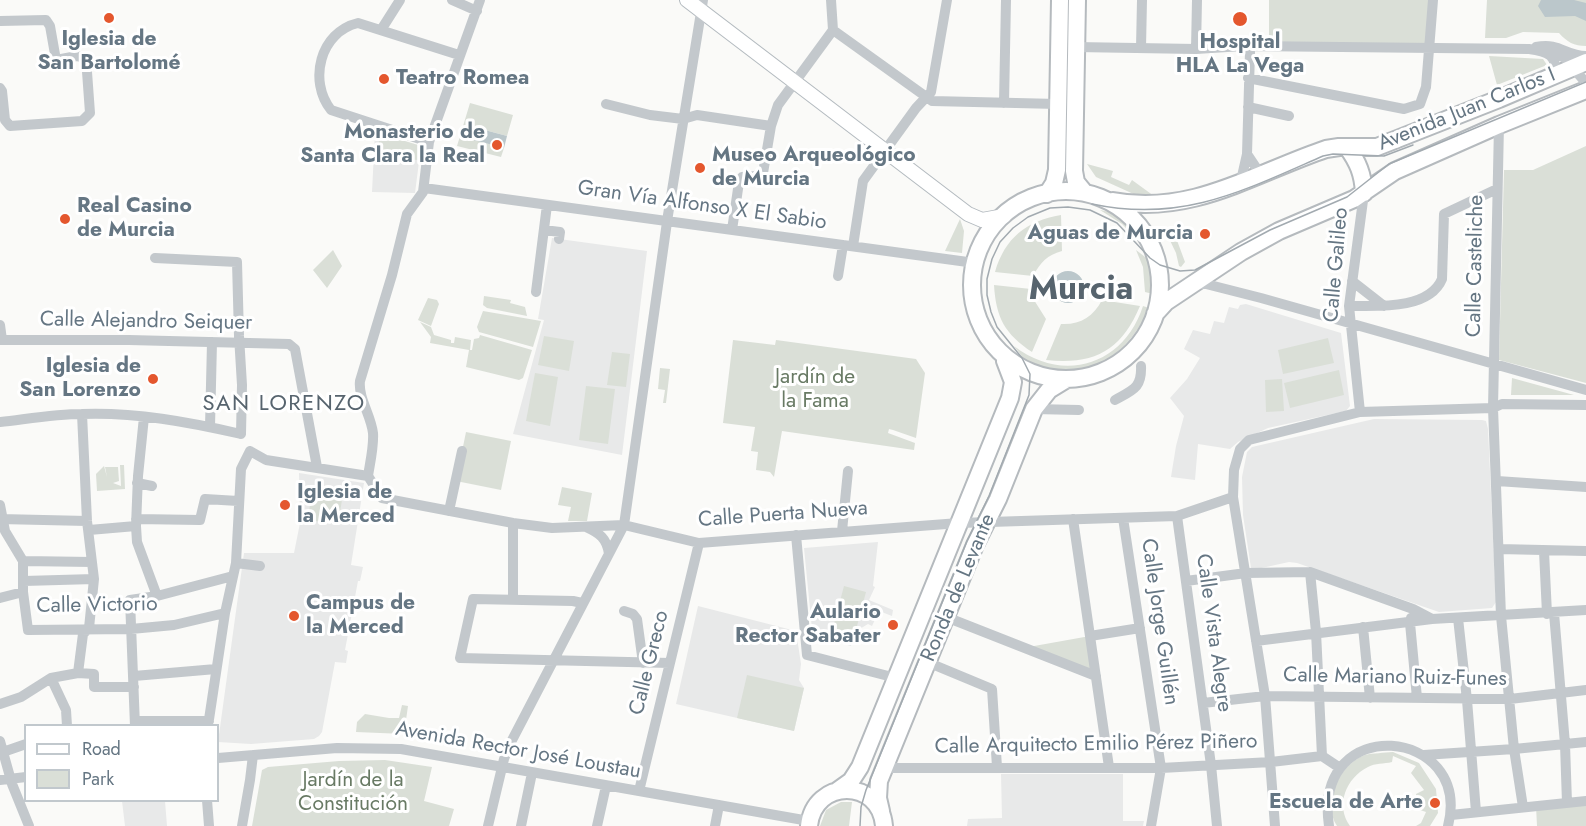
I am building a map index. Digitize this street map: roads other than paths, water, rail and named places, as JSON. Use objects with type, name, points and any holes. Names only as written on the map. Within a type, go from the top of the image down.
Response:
[{"type":"main road","points":[[687,0],[703,5],[795,82],[973,217],[988,220],[1004,216]]},
{"type":"main road","points":[[1047,194],[1057,174],[1060,0]]},
{"type":"main road","points":[[1077,0],[1074,174],[1078,185],[1085,193]]},
{"type":"main road","name":"Avenida Juan Carlos I","points":[[1105,199],[1134,204],[1161,204],[1203,197],[1319,151],[1332,148],[1377,147],[1579,65]]},
{"type":"main road","name":"Avenida Juan Carlos I","points":[[1151,322],[1163,304],[1241,252],[1279,231],[1354,199],[1395,171],[1586,90]]},
{"type":"main road","points":[[1347,147],[1356,160],[1363,177],[1364,193]]},
{"type":"main road","points":[[1062,191],[1085,193],[1105,199],[1121,208],[1136,219],[1148,235],[1157,252],[1161,269],[1158,304],[1151,322],[1134,347],[1119,360],[1093,374],[1067,380],[1033,377],[1005,361],[984,334],[976,316],[972,287],[975,263],[987,235],[1004,216],[1024,202],[1062,191]]},
{"type":"main road","name":"Ronda de Levante","points":[[809,823],[818,803],[825,796],[848,784],[857,773],[1012,394],[1012,378],[1005,361]]},
{"type":"main road","name":"Ronda de Levante","points":[[883,818],[878,788],[927,662],[1034,409],[1049,390],[1067,380]]},
{"type":"main road","points":[[837,791],[852,790],[864,794],[876,803],[883,818]]},
{"type":"street","points":[[381,30],[399,0]]},
{"type":"street","points":[[155,258],[237,262],[242,385],[241,434],[250,451],[266,460],[368,476],[373,435],[369,414],[360,390],[360,381],[392,275],[407,214],[422,196],[429,142],[478,5],[452,0]]},
{"type":"street","points":[[732,230],[739,182],[742,177],[763,173],[771,126],[779,103],[833,30],[831,0]]},
{"type":"street","points":[[838,276],[848,246],[862,184],[916,108],[927,99],[933,85],[947,0]]},
{"type":"street","points":[[1004,103],[1006,0]]},
{"type":"street","points":[[1142,0],[1142,48]]},
{"type":"street","points":[[1196,49],[1197,0]]},
{"type":"street","points":[[1248,78],[1404,109],[1420,104],[1424,97],[1430,49],[1433,0]]},
{"type":"street","points":[[488,826],[501,767],[510,744],[624,525],[683,118],[703,5]]},
{"type":"street","points":[[0,21],[42,19],[48,21],[56,60],[84,56],[88,66],[90,108],[88,116],[82,121],[8,125],[5,120],[0,88]]},
{"type":"street","points":[[429,142],[331,110],[320,90],[320,69],[325,49],[342,29],[358,23],[459,56]]},
{"type":"street","points":[[833,30],[927,99],[937,102],[1058,104]]},
{"type":"street","points":[[1529,49],[1549,45],[1557,46],[1577,56],[1586,56]]},
{"type":"street","points":[[1076,46],[1246,51],[1269,46],[1529,49],[1562,55],[1579,65],[1586,83]]},
{"type":"street","points":[[1240,184],[1247,154],[1246,51]]},
{"type":"street","points":[[1544,51],[1554,59],[1552,76]]},
{"type":"street","points":[[606,104],[642,113],[683,118],[697,115],[771,126]]},
{"type":"street","points":[[1248,107],[1289,116]]},
{"type":"street","name":"Calle Casteliche","points":[[1499,125],[1493,408],[1501,616],[1514,749],[1523,807]]},
{"type":"street","points":[[1247,154],[1261,175]]},
{"type":"street","name":"Gran Vía Alfonso X El Sabio","points":[[424,188],[975,263]]},
{"type":"street","points":[[1349,306],[1400,306],[1433,292],[1442,279],[1444,214],[1448,210],[1497,189]]},
{"type":"street","name":"Calle Galileo","points":[[1360,412],[1349,306],[1364,193]]},
{"type":"street","points":[[536,292],[547,205]]},
{"type":"street","points":[[544,230],[560,232],[559,239]]},
{"type":"street","points":[[1352,281],[1384,306]]},
{"type":"street","points":[[1192,284],[1206,284],[1261,298],[1586,390]]},
{"type":"street","points":[[0,325],[1,340]]},
{"type":"street","name":"Calle Alejandro Seiquer","points":[[1,340],[90,339],[292,345],[296,352],[317,467]]},
{"type":"street","points":[[210,427],[212,342]]},
{"type":"street","points":[[1115,400],[1141,381],[1141,366]]},
{"type":"street","points":[[1275,826],[1265,696],[1233,497],[1234,470],[1240,449],[1249,440],[1360,412],[1493,408],[1502,404],[1586,405]]},
{"type":"street","points":[[1034,409],[1079,410]]},
{"type":"street","points":[[0,422],[82,414],[126,414],[241,434]]},
{"type":"street","points":[[78,673],[83,634],[89,628],[93,579],[82,414]]},
{"type":"street","points":[[144,417],[137,483],[137,542],[157,596]]},
{"type":"street","points":[[233,576],[157,596],[130,600],[135,723],[208,723],[225,613],[236,563],[238,501],[242,469],[250,451]]},
{"type":"street","points":[[449,511],[462,451]]},
{"type":"street","points":[[842,531],[848,471]]},
{"type":"street","name":"Calle Puerta Nueva","points":[[368,476],[382,498],[513,523],[552,528],[624,525],[699,543],[987,521],[1177,516],[1233,497]]},
{"type":"street","points":[[1497,481],[1586,487]]},
{"type":"street","points":[[137,483],[152,486]]},
{"type":"street","points":[[1,519],[88,526],[200,520],[205,499],[238,501]]},
{"type":"street","points":[[0,505],[5,531],[22,561],[24,586],[93,579]]},
{"type":"street","name":"Calle Vista Alegre","points":[[1177,516],[1203,703],[1217,826]]},
{"type":"street","name":"Calle Jorge Guillén","points":[[1124,518],[1161,768],[1151,826]]},
{"type":"street","points":[[1073,519],[1109,767]]},
{"type":"street","points":[[513,523],[513,600]]},
{"type":"street","points":[[585,527],[607,541],[609,554]]},
{"type":"street","points":[[796,535],[807,655],[896,678]]},
{"type":"street","name":"Calle Greco","points":[[639,791],[699,543]]},
{"type":"street","points":[[1499,549],[1586,551]]},
{"type":"street","points":[[1544,550],[1565,744],[1567,803]]},
{"type":"street","points":[[22,561],[93,562]]},
{"type":"street","points":[[236,563],[260,566]]},
{"type":"street","points":[[1310,572],[1316,632],[1322,756],[1340,768]]},
{"type":"street","points":[[1186,581],[1246,573],[1310,572],[1413,609],[1432,619]]},
{"type":"street","name":"Calle Victorio","points":[[0,598],[24,586],[28,630],[131,629],[174,625],[225,613]]},
{"type":"street","points":[[582,603],[473,599],[460,658],[670,663]]},
{"type":"street","points":[[1413,609],[1410,623],[1417,698]]},
{"type":"street","points":[[1256,641],[1432,619],[1586,610]]},
{"type":"street","points":[[624,611],[633,614],[637,619],[643,663]]},
{"type":"street","points":[[946,617],[1096,676]]},
{"type":"street","points":[[1458,618],[1476,812]]},
{"type":"street","points":[[1363,627],[1370,698]]},
{"type":"street","points":[[1090,636],[1140,628]]},
{"type":"street","points":[[927,662],[992,689],[997,767]]},
{"type":"street","points":[[0,704],[21,697],[51,678],[78,673],[94,674],[94,687],[216,669]]},
{"type":"street","points":[[51,678],[66,710],[67,724]]},
{"type":"street","name":"Calle Mariano Ruiz-Funes","points":[[1203,703],[1265,696],[1510,699],[1586,690]]},
{"type":"street","points":[[1424,755],[1586,742]]},
{"type":"street","points":[[24,744],[1,747],[5,779],[29,826]]},
{"type":"street","points":[[1329,826],[1326,806],[1330,786],[1340,768],[1354,755],[1370,747],[1389,744],[1407,747],[1424,755],[1436,767],[1445,781],[1450,798],[1449,820],[1476,812],[1586,801]]},
{"type":"street","name":"Avenida Rector José Loustau","points":[[219,758],[337,748],[401,748],[809,823]]},
{"type":"street","points":[[242,826],[253,755]]},
{"type":"street","name":"Calle Arquitecto Emilio Pérez Piñero","points":[[884,768],[1161,768],[1271,762],[1322,756]]},
{"type":"street","points":[[520,826],[532,773]]},
{"type":"street","points":[[5,779],[24,777]]},
{"type":"street","points":[[597,826],[606,786]]},
{"type":"street","points":[[207,802],[209,826]]},
{"type":"street","points":[[715,826],[719,805]]},
{"type":"tram line","points":[[860,826],[861,807],[866,790],[1029,395],[1030,374],[1022,358],[997,327],[987,295],[987,279],[992,259],[1000,242],[1013,228],[1028,217],[1050,208],[1068,207],[1090,210],[1117,223],[1150,258],[1160,265],[1180,271],[1195,270],[1270,230],[1347,197],[1389,164],[1586,82]]},
{"type":"tram line","points":[[1092,204],[1124,209],[1184,206],[1238,192],[1323,156],[1333,154],[1384,156],[1413,145]]},
{"type":"place","name":"Iglesia de San Bartolomé","points":[[109,18]]},
{"type":"place","name":"Hospital HLA La Vega","points":[[1240,19]]},
{"type":"place","name":"Teatro Romea","points":[[384,79]]},
{"type":"place","name":"Monasterio de Santa Clara la Real","points":[[497,145]]},
{"type":"place","name":"Museo Arqueológico de Murcia","points":[[700,168]]},
{"type":"place","name":"Real Casino de Murcia","points":[[65,219]]},
{"type":"place","name":"Aguas de Murcia","points":[[1205,234]]},
{"type":"place","name":"Iglesia de San Lorenzo","points":[[153,379]]},
{"type":"place","name":"Iglesia de la Merced","points":[[285,505]]},
{"type":"place","name":"Campus de la Merced","points":[[294,616]]},
{"type":"place","name":"Aulario Rector Sabater","points":[[893,625]]},
{"type":"place","name":"Escuela de Arte","points":[[1435,803]]},
{"type":"district","name":"Murcia","points":[[1081,291]]},
{"type":"district","name":"SAN LORENZO","points":[[284,405]]},
{"type":"park label","name":"Jardín de la Fama","points":[[815,390]]},
{"type":"park label","name":"Jardín de la Constitución","points":[[353,793]]}]
